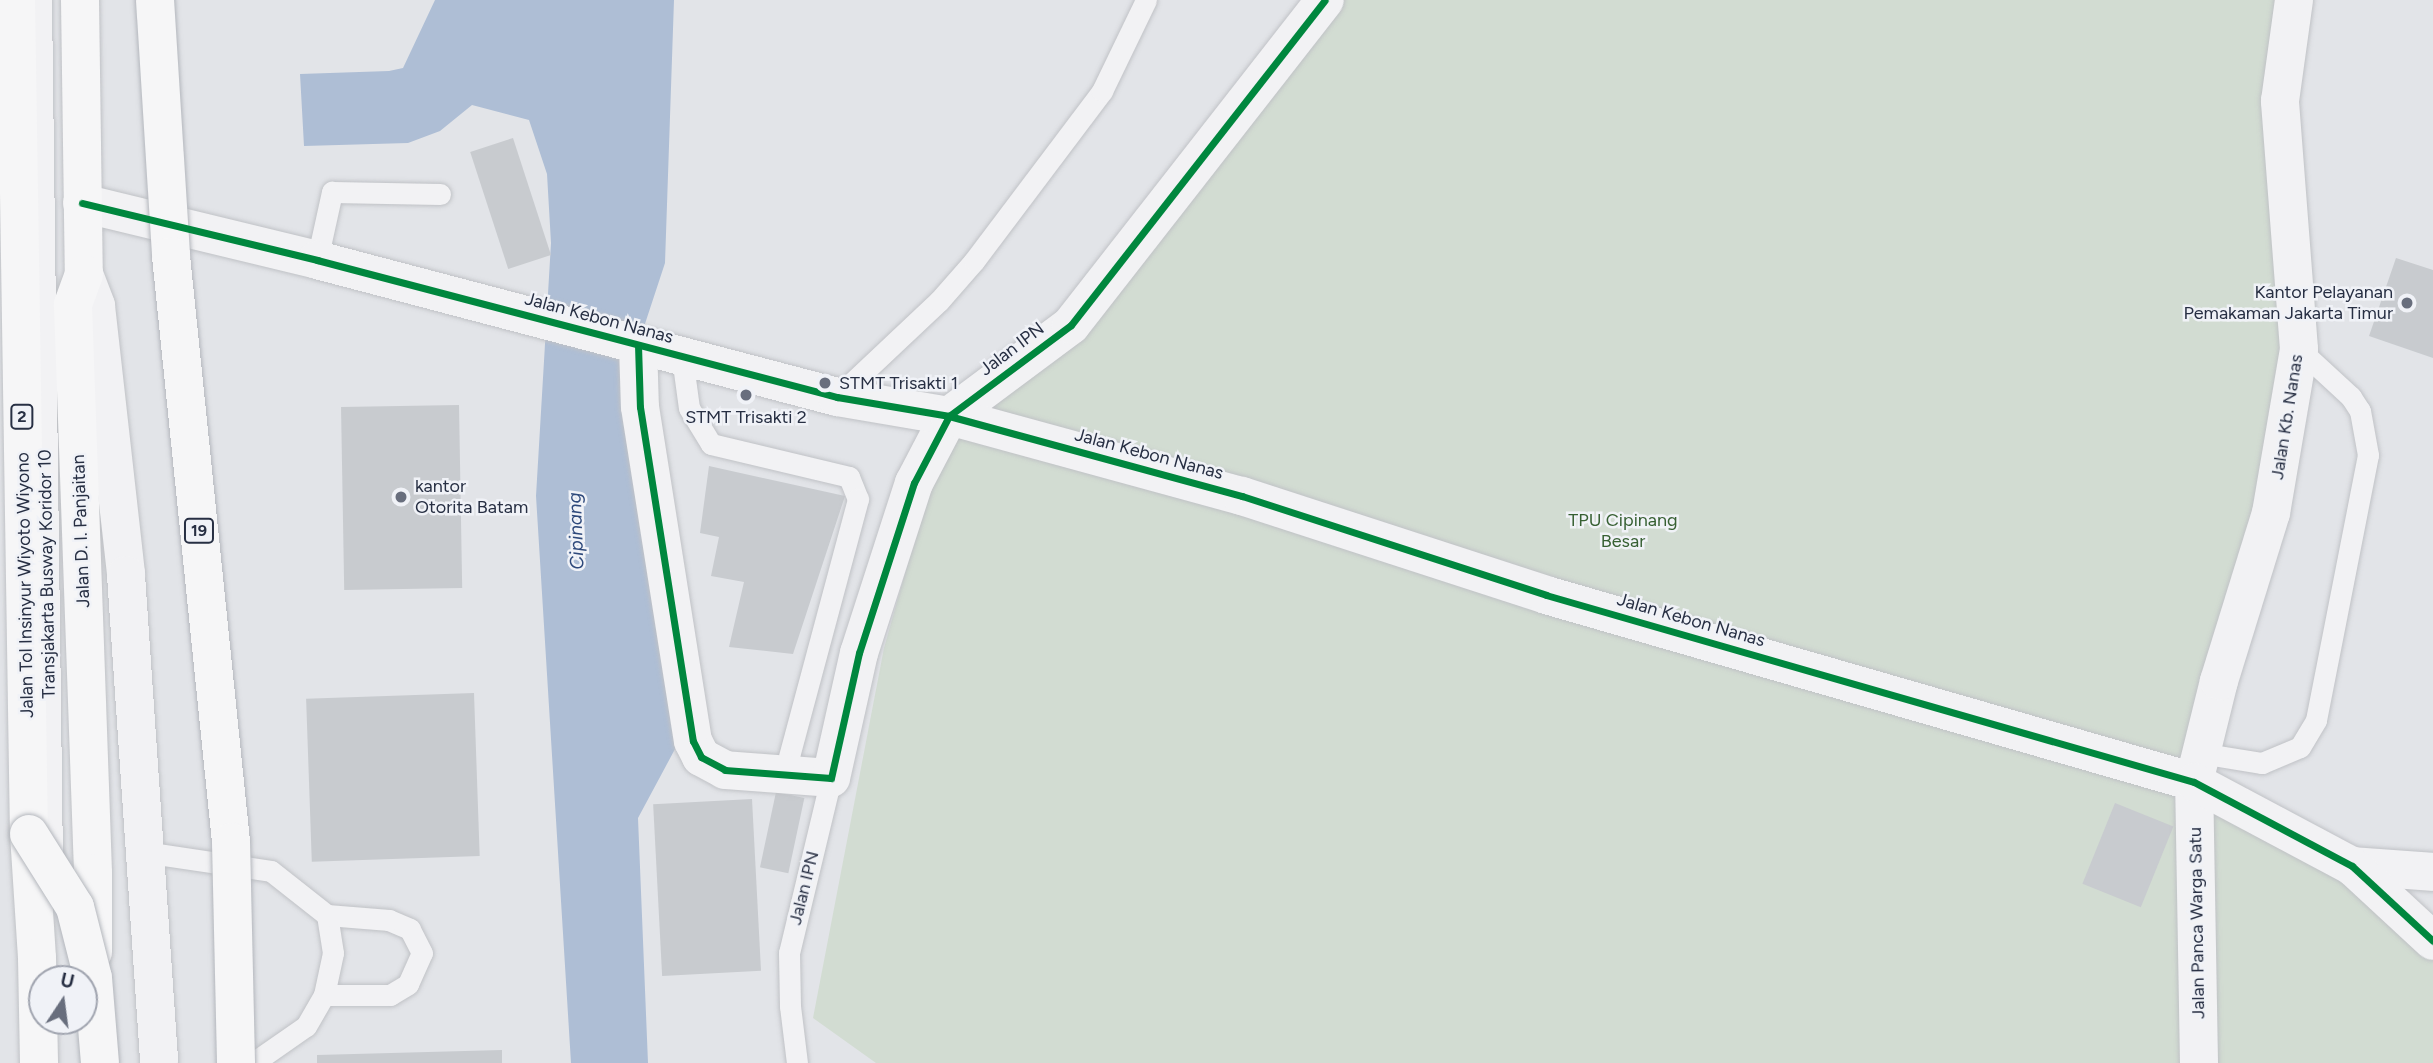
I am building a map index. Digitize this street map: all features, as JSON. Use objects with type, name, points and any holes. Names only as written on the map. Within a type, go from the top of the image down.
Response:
[{"type":"highway","name":"Jalan Tol Insinyur Wiyoto Wiyono","points":[[16,0],[29,834]]},
{"type":"highway","name":"Jalan D. I. Panjaitan","points":[[80,0],[84,274],[73,305],[93,873],[92,1063]]},
{"type":"highway","name":"19","points":[[155,0],[170,256],[231,842],[236,1063]]},
{"type":"highway","name":"2","points":[[29,834],[37,958],[39,1063]]},
{"type":"highway","points":[[29,834],[75,907],[93,978],[100,1063]]},
{"type":"street","name":"Jalan IPN","points":[[831,778],[859,653],[914,483],[949,416],[1072,325],[1325,0]]},
{"type":"street","name":"Jalan Kb. Nanas","points":[[2197,768],[2228,649],[2271,513],[2299,349],[2280,101],[2294,0]]},
{"type":"street","name":"Jalan Kebon Nanas","points":[[82,203],[317,260],[837,397],[949,416],[1242,496],[1546,594],[2197,768],[2352,866]]},
{"type":"street","points":[[84,274],[96,306],[125,575],[159,1063]]},
{"type":"street","points":[[631,343],[693,741],[701,757],[725,770],[831,778]]},
{"type":"street","name":"Jalan Panca Warga Satu","points":[[2197,768],[2199,1063]]},
{"type":"street","points":[[2352,866],[2433,872]]},
{"type":"street","points":[[2352,866],[2433,942]]},
{"type":"lane","name":"Transjakarta Busway Koridor 10","points":[[41,0],[54,965]]},
{"type":"lane","points":[[837,397],[939,301],[974,261],[1102,90],[1146,0]]},
{"type":"lane","points":[[317,260],[332,192],[440,194]]},
{"type":"lane","points":[[2197,768],[2262,763],[2300,747],[2316,720],[2368,455],[2360,411],[2351,397],[2299,349]]},
{"type":"lane","points":[[682,357],[689,408],[711,444],[849,477],[858,499],[784,775]]},
{"type":"lane","name":"Jalan IPN","points":[[797,1063],[790,1006],[789,953],[831,778]]},
{"type":"lane","points":[[144,852],[271,871],[327,915],[389,920],[410,929],[422,953],[408,984],[390,995],[324,996]]},
{"type":"lane","points":[[253,1063],[280,1048],[306,1026],[324,996],[333,953],[327,915]]},
{"type":"lane","points":[[55,1035],[55,1063]]},
{"type":"green space","name":"TPU Cipinang Besar","points":[[1328,0],[2294,0],[2299,349],[2194,782],[2433,942],[2433,1063],[876,1063],[813,1018],[884,648],[935,467]]},
{"type":"water","name":"Cipinang","points":[[435,0],[674,0],[665,263],[638,345],[689,723],[638,818],[648,1063],[571,1063],[536,496],[551,243],[547,174],[529,120],[472,105],[440,131],[408,143],[304,146],[300,74],[389,71],[403,68]]},
{"type":"building","points":[[513,138],[551,255],[508,269],[470,152]]},
{"type":"building","name":"Kantor Pelayanan Pemakaman Jakarta Timur","points":[[2396,258],[2433,270],[2433,358],[2369,336]]},
{"type":"building","name":"kantor Otorita Batam","points":[[459,405],[462,588],[344,590],[341,407]]},
{"type":"building","points":[[709,466],[845,496],[793,654],[729,647],[744,582],[711,576],[719,537],[700,533]]},
{"type":"building","points":[[474,693],[480,856],[312,862],[306,699]]},
{"type":"building","points":[[776,792],[804,798],[788,873],[760,867]]},
{"type":"building","points":[[752,799],[761,971],[662,976],[653,804]]},
{"type":"building","points":[[2115,803],[2173,827],[2141,907],[2082,884]]},
{"type":"building","points":[[502,1050],[502,1063],[317,1063],[317,1055]]},
{"type":"cycle path","points":[[638,345],[640,407],[693,741],[701,757],[725,770],[831,778],[859,653],[914,483],[949,416],[1071,325],[1325,0]]},
{"type":"cycle path","points":[[82,203],[317,260],[837,397],[949,416],[1242,496],[1546,595],[2194,782],[2352,866],[2433,941]]},
{"type":"place","name":"Kantor Pelayanan Pemakaman Jakarta Timur","points":[[2407,303]]},
{"type":"place","name":"STMT Trisakti 1","points":[[825,383]]},
{"type":"place","name":"STMT Trisakti 2","points":[[746,395]]},
{"type":"place","name":"kantor Otorita Batam","points":[[401,497]]}]
